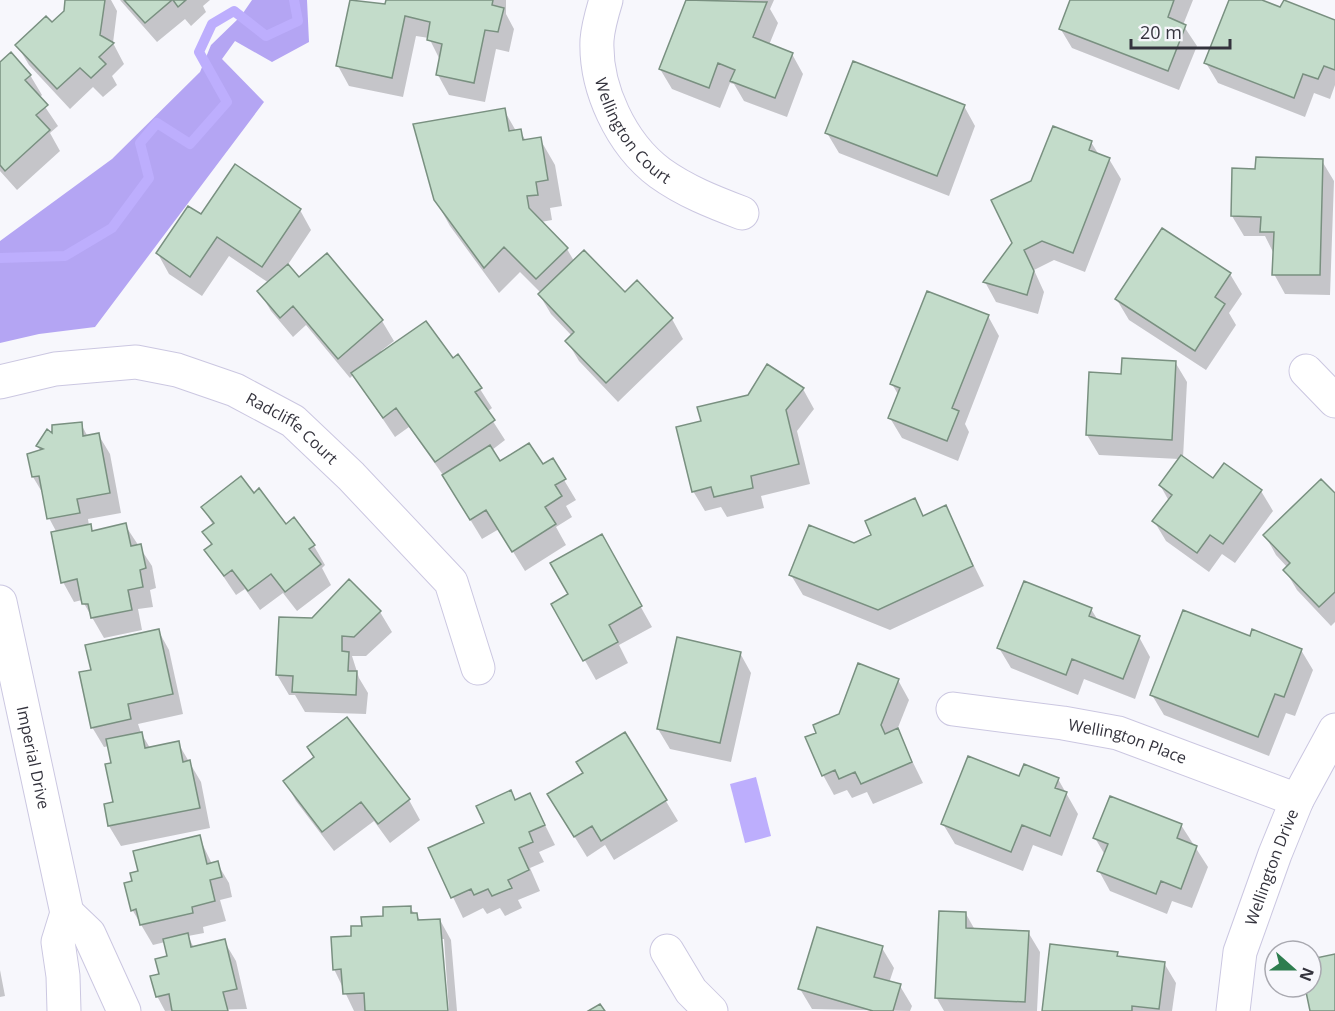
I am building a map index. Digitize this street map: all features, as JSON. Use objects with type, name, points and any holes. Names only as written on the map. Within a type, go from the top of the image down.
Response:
[{"type":"street","name":"Wellington Court","points":[[606,0],[597,39],[599,74],[613,113],[629,141],[658,171],[675,183],[693,194],[742,213]]},
{"type":"street","name":"Radcliffe Court","points":[[0,382],[55,369],[136,362],[177,370],[235,390],[293,421],[351,476],[451,582],[478,668]]},
{"type":"street","points":[[1306,371],[1335,401]]},
{"type":"street","name":"Imperial Drive","points":[[0,602],[67,913],[58,942],[63,976],[64,1011]]},
{"type":"street","name":"Wellington Place","points":[[953,708],[1063,723],[1118,734],[1297,800]]},
{"type":"street","name":"Wellington Drive","points":[[1233,1011],[1240,952],[1297,800],[1335,730]]},
{"type":"street","points":[[67,913],[90,934],[124,1011]]},
{"type":"street","points":[[667,951],[691,991],[711,1011]]},
{"type":"shaded area","points":[[252,0],[307,0],[309,42],[272,62],[235,41],[222,59],[264,102],[95,327],[39,334],[0,343],[0,241],[112,159],[200,72],[211,45],[241,16]]},
{"type":"shaded area","points":[[756,777],[771,836],[745,843],[730,784]]},
{"type":"building","points":[[65,0],[105,0],[100,35],[114,43],[99,57],[106,64],[91,78],[80,68],[57,89],[15,45],[46,16],[52,22],[64,11]]},
{"type":"building","points":[[124,0],[172,0],[145,23]]},
{"type":"building","points":[[173,0],[186,0],[178,7]]},
{"type":"building","points":[[350,0],[385,4],[386,0],[493,0],[492,5],[504,8],[498,32],[485,30],[474,83],[436,75],[442,44],[427,40],[430,22],[405,16],[392,78],[336,66]]},
{"type":"building","points":[[686,0],[767,2],[753,37],[793,53],[775,98],[730,81],[735,70],[718,63],[709,88],[659,69]]},
{"type":"building","points":[[1070,0],[1174,0],[1168,17],[1186,25],[1168,71],[1059,29]]},
{"type":"building","points":[[1229,0],[1262,0],[1280,7],[1284,0],[1335,20],[1335,70],[1324,66],[1318,79],[1303,74],[1294,98],[1204,63]]},
{"type":"building","points":[[11,52],[31,75],[25,80],[48,105],[36,115],[50,130],[5,171],[0,165],[0,62]]},
{"type":"building","points":[[853,61],[965,105],[937,176],[825,133]]},
{"type":"building","points":[[505,108],[509,131],[521,129],[523,140],[541,137],[548,180],[536,182],[538,195],[527,196],[529,208],[568,248],[536,279],[504,247],[484,268],[434,200],[413,124]]},
{"type":"building","points":[[1053,126],[1092,141],[1089,150],[1110,158],[1073,253],[1042,241],[1024,250],[1034,271],[1027,295],[983,282],[1012,243],[991,200],[1031,181]]},
{"type":"building","points":[[1256,157],[1323,159],[1320,275],[1272,275],[1274,232],[1260,232],[1261,217],[1231,216],[1232,168],[1255,169]]},
{"type":"building","points":[[235,164],[301,209],[262,267],[217,237],[190,277],[156,253],[188,206],[201,214]]},
{"type":"building","points":[[1162,228],[1231,273],[1215,297],[1225,304],[1195,351],[1115,299]]},
{"type":"building","points":[[584,250],[625,292],[637,280],[673,318],[606,383],[565,341],[574,332],[538,294]]},
{"type":"building","points":[[327,253],[383,320],[338,359],[293,306],[280,318],[257,291],[288,264],[299,277]]},
{"type":"building","points":[[927,291],[989,315],[952,408],[959,411],[947,441],[888,418],[900,388],[890,384]]},
{"type":"building","points":[[426,321],[453,358],[458,354],[482,388],[475,392],[495,420],[435,462],[396,408],[383,418],[351,373]]},
{"type":"building","points":[[1122,358],[1176,361],[1172,440],[1086,435],[1089,372],[1121,374]]},
{"type":"building","points":[[767,364],[804,388],[786,410],[799,464],[751,476],[753,488],[714,497],[711,487],[692,492],[676,427],[701,421],[697,407],[748,395]]},
{"type":"building","points":[[82,422],[83,436],[99,433],[110,493],[77,499],[80,513],[47,519],[39,476],[32,477],[27,454],[43,449],[36,446],[47,429],[52,433],[52,425]]},
{"type":"building","points":[[529,443],[543,464],[553,458],[566,479],[555,485],[562,496],[545,507],[556,524],[512,552],[486,510],[470,520],[442,475],[490,445],[500,461]]},
{"type":"building","points":[[1181,455],[1213,478],[1224,463],[1262,490],[1223,544],[1210,535],[1197,553],[1152,521],[1172,495],[1159,485]]},
{"type":"building","points":[[241,476],[254,493],[259,488],[286,524],[294,517],[315,545],[309,549],[321,564],[285,592],[271,574],[248,591],[232,570],[224,576],[204,550],[212,544],[202,532],[214,523],[201,507]]},
{"type":"building","points":[[1321,479],[1335,493],[1335,592],[1319,607],[1283,570],[1290,563],[1263,535]]},
{"type":"building","points":[[915,498],[923,516],[946,505],[973,566],[878,610],[789,575],[809,525],[854,543],[871,535],[865,521]]},
{"type":"building","points":[[126,523],[131,546],[141,544],[146,568],[140,570],[143,587],[128,590],[132,610],[91,618],[88,604],[82,604],[77,579],[61,583],[51,532],[91,524],[92,531]]},
{"type":"building","points":[[602,534],[642,606],[609,625],[618,642],[583,661],[551,604],[568,594],[550,563]]},
{"type":"building","points":[[349,579],[381,611],[354,637],[342,636],[342,651],[349,652],[348,671],[357,671],[356,695],[292,692],[293,676],[276,675],[279,617],[312,618]]},
{"type":"building","points":[[1024,581],[1092,608],[1089,616],[1140,636],[1123,679],[1072,659],[1066,675],[997,648]]},
{"type":"building","points":[[1183,610],[1250,636],[1252,629],[1302,649],[1284,697],[1275,694],[1258,737],[1150,695]]},
{"type":"building","points":[[159,629],[173,694],[128,704],[131,719],[91,728],[79,672],[91,670],[85,645]]},
{"type":"building","points":[[677,637],[741,652],[720,743],[657,729]]},
{"type":"building","points":[[858,663],[899,679],[881,725],[885,734],[898,728],[912,762],[861,784],[855,772],[839,779],[835,770],[822,776],[805,737],[816,733],[813,725],[839,714]]},
{"type":"building","points":[[347,717],[410,799],[378,824],[361,802],[322,832],[283,781],[314,757],[307,747]]},
{"type":"building","points":[[142,732],[145,748],[179,741],[183,762],[190,760],[200,808],[108,826],[104,804],[113,802],[105,764],[111,763],[106,739]]},
{"type":"building","points":[[625,732],[667,800],[601,841],[592,826],[574,837],[547,794],[583,773],[576,762]]},
{"type":"building","points":[[968,756],[1019,776],[1024,764],[1059,778],[1055,788],[1067,792],[1050,836],[1022,825],[1011,852],[941,824]]},
{"type":"building","points":[[511,790],[515,800],[530,793],[545,825],[529,832],[533,842],[519,848],[529,870],[508,880],[512,888],[492,896],[488,889],[474,895],[471,889],[451,898],[428,848],[484,823],[476,806]]},
{"type":"building","points":[[1110,796],[1182,824],[1177,838],[1197,846],[1181,889],[1161,881],[1156,894],[1097,871],[1108,844],[1093,838]]},
{"type":"building","points":[[200,835],[207,864],[218,861],[222,877],[210,880],[215,901],[192,907],[193,913],[140,925],[136,909],[131,911],[124,883],[132,881],[130,873],[138,871],[133,851]]},
{"type":"building","points":[[411,906],[411,913],[417,913],[418,920],[440,919],[448,1011],[365,1011],[364,993],[343,994],[341,969],[333,970],[331,937],[351,936],[351,926],[362,926],[361,917],[383,916],[383,907]]},
{"type":"building","points":[[939,911],[966,912],[966,928],[1029,931],[1025,1002],[935,998]]},
{"type":"building","points":[[817,927],[883,946],[874,977],[901,984],[893,1011],[873,1011],[798,989]]},
{"type":"building","points":[[188,933],[191,947],[225,939],[237,989],[223,992],[228,1011],[172,1011],[169,994],[156,997],[150,976],[159,974],[155,959],[167,956],[163,939]]},
{"type":"building","points":[[1050,944],[1118,952],[1117,956],[1165,962],[1159,1009],[1132,1006],[1132,1011],[1042,1011]]},
{"type":"building","points":[[1335,954],[1335,1011],[1310,1011],[1308,999],[1323,999],[1323,956]]},
{"type":"building","points":[[600,1004],[605,1011],[588,1011]]},
{"type":"waterway","points":[[0,258],[65,256],[112,228],[149,178],[140,143],[157,123],[190,144],[227,102],[199,52],[212,24],[234,11],[266,36],[298,21],[294,0]]}]
